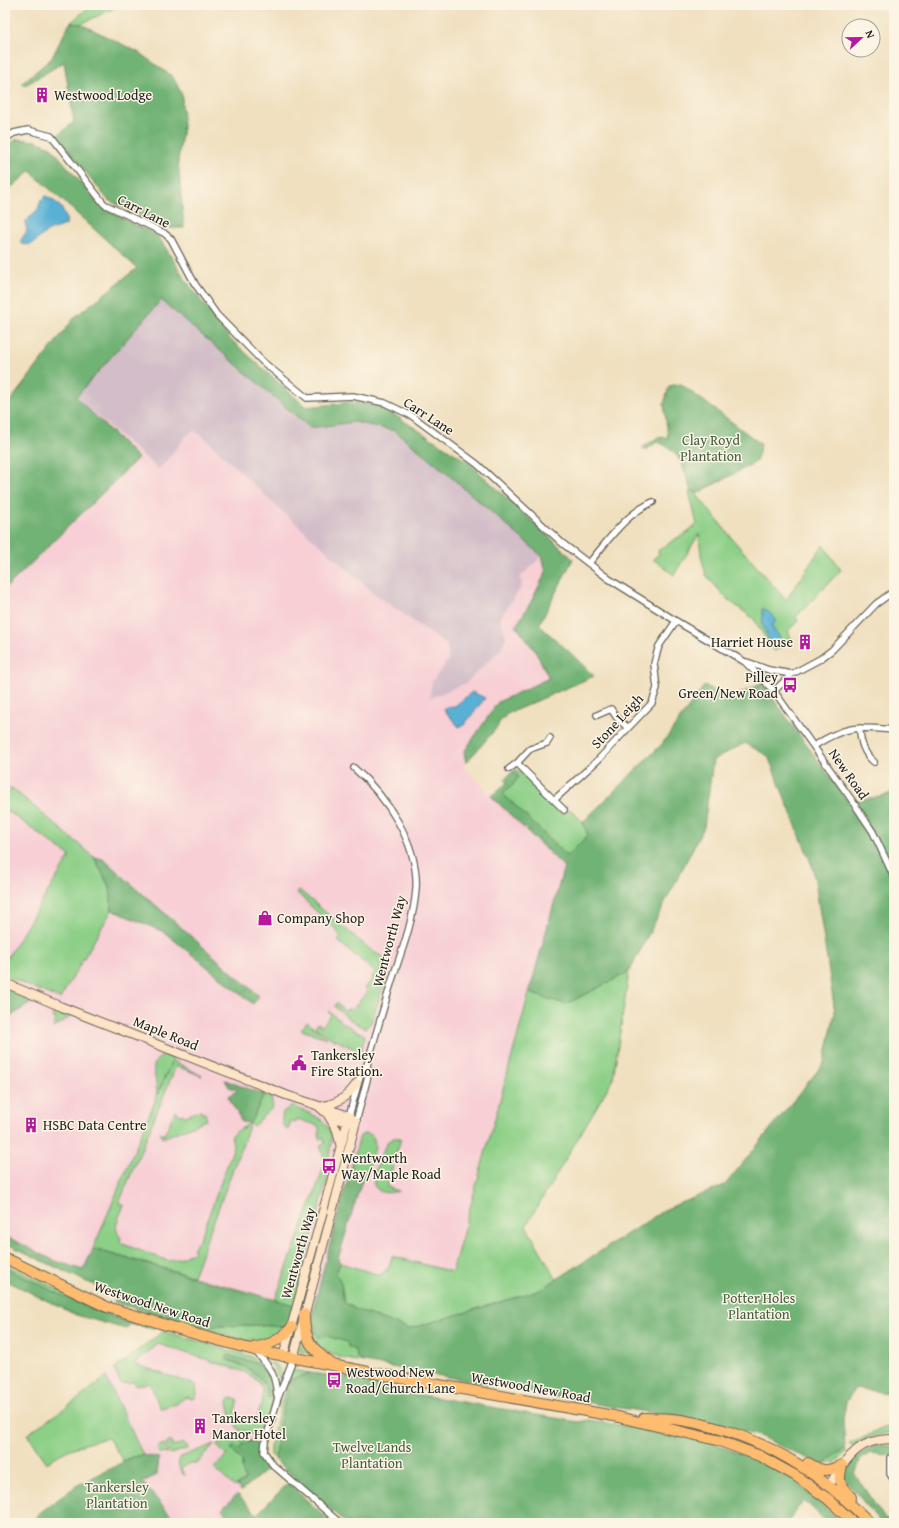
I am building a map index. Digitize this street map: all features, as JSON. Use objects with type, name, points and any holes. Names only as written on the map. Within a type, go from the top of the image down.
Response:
[{"type":"highway","name":"Westwood New Road","points":[[5,1258],[107,1307],[199,1335],[252,1349],[288,1358],[614,1416],[690,1433],[742,1448],[776,1464],[816,1490],[841,1510],[854,1523]]},
{"type":"highway","points":[[304,1314],[304,1327],[308,1340],[316,1352],[335,1366]]},
{"type":"highway","points":[[252,1349],[273,1343],[286,1334],[292,1327]]},
{"type":"highway","name":"Westwood New Road","points":[[614,1416],[680,1420],[751,1439],[795,1462],[829,1485],[870,1523]]},
{"type":"highway","points":[[776,1452],[793,1454],[816,1468],[826,1471],[842,1466]]},
{"type":"highway","points":[[842,1466],[839,1478],[840,1484],[844,1490],[862,1507],[870,1523]]},
{"type":"highway","points":[[816,1490],[824,1489],[829,1485]]},
{"type":"highway","points":[[829,1485],[829,1492],[861,1523]]},
{"type":"street","name":"Carr Lane","points":[[5,139],[14,133],[28,130],[51,136],[104,204],[164,233],[171,238],[195,284],[218,315],[264,362],[307,398],[353,396],[385,403],[412,416],[477,464],[562,543],[609,579],[745,662],[769,670],[792,674]]},
{"type":"street","points":[[590,563],[625,521],[642,507],[653,502]]},
{"type":"street","points":[[774,691],[792,674],[820,659],[832,650],[876,604],[894,590]]},
{"type":"street","name":"Stone Leigh","points":[[554,800],[598,760],[652,703],[657,688],[654,664],[656,656],[659,646],[676,621]]},
{"type":"street","name":"Carr Lane","points":[[745,662],[774,691]]},
{"type":"street","name":"New Road","points":[[774,691],[873,832],[894,877]]},
{"type":"street","points":[[597,714],[611,709],[616,718],[628,728]]},
{"type":"street","points":[[860,728],[863,748],[868,757],[874,762]]},
{"type":"street","points":[[814,746],[835,733],[848,729],[860,728],[894,730]]},
{"type":"street","points":[[510,769],[530,749],[547,743],[550,738]]},
{"type":"street","points":[[517,763],[564,810]]},
{"type":"street","name":"Wentworth Way","points":[[288,1358],[292,1327],[357,1083],[362,1070],[367,1065],[412,917],[416,887],[414,865],[408,842],[400,823],[369,782],[354,768]]},
{"type":"street","name":"Maple Road","points":[[5,983],[318,1106],[327,1108],[356,1122]]},
{"type":"street","name":"Wentworth Way","points":[[288,1358],[304,1314],[356,1122],[369,1072],[367,1065]]},
{"type":"street","points":[[318,1106],[335,1103],[341,1100],[347,1096],[357,1083]]},
{"type":"street","name":"Maple Road","points":[[318,1106],[328,1115],[348,1119]]},
{"type":"street","points":[[328,1115],[337,1130],[341,1147]]},
{"type":"street","points":[[252,1349],[265,1361],[273,1373],[278,1398]]},
{"type":"street","points":[[288,1358],[265,1442],[266,1456],[273,1465],[340,1523]]},
{"type":"street","points":[[829,1485],[854,1451],[868,1442],[879,1439],[894,1439]]},
{"type":"street","points":[[890,1458],[890,1474],[894,1480]]},
{"type":"shaded area","points":[[161,300],[310,428],[355,422],[395,431],[437,465],[542,556],[519,578],[522,583],[520,589],[500,618],[506,637],[501,649],[466,683],[430,698],[432,681],[448,661],[447,645],[375,594],[275,505],[203,436],[194,431],[187,435],[159,470],[76,397]]},
{"type":"shaded area","points":[[76,397],[310,428],[542,556],[546,572],[531,602],[516,626],[536,652],[549,678],[498,702],[464,751],[466,763],[463,767],[564,866],[502,1093],[484,1152],[439,1320],[326,1305],[278,1306],[93,1249],[84,1270],[53,1260],[5,1236],[5,1065],[10,1060],[5,1053],[5,1020],[34,1001],[31,994],[5,983],[5,799],[12,788],[5,782],[5,589],[138,458]]},
{"type":"shaded area","points":[[5,782],[12,788],[5,799]]},
{"type":"shaded area","points":[[162,1332],[243,1366],[267,1389],[257,1446],[263,1460],[270,1467],[222,1508],[231,1519],[226,1523],[177,1523],[149,1491],[142,1482],[159,1458],[143,1455],[106,1377]]},
{"type":"green space","points":[[92,5],[120,5],[81,24],[70,23]]},
{"type":"green space","points":[[70,23],[81,24],[138,52],[173,77],[182,95],[183,127],[178,160],[184,228],[167,228],[108,200],[57,136],[74,122],[64,62],[24,86],[22,83],[51,59]]},
{"type":"green space","points":[[17,139],[36,141],[51,147],[101,207],[158,236],[187,282],[230,339],[306,407],[353,402],[382,407],[468,462],[573,559],[539,625],[594,676],[507,714],[466,763],[464,752],[498,702],[549,678],[536,652],[516,626],[531,602],[546,572],[542,556],[437,465],[395,431],[355,422],[310,428],[161,300],[76,397],[138,458],[5,589],[5,408],[75,317],[137,268],[30,171],[5,193],[5,147]]},
{"type":"green space","name":"Clay Royd Plantation","points":[[681,384],[761,444],[756,462],[696,494],[693,490],[691,491],[680,461],[671,450],[665,445],[657,442],[645,450],[642,448],[657,438],[668,437],[664,404],[669,386]]},
{"type":"green space","points":[[693,490],[735,542],[786,600],[823,545],[841,570],[796,617],[798,621],[788,631],[792,640],[775,651],[772,649],[754,619],[726,598],[706,575],[701,556],[699,534],[674,575],[653,559],[659,554],[658,551],[675,539],[689,532],[690,529],[697,524],[689,492]]},
{"type":"green space","name":"Potter Holes Plantation","points":[[761,684],[849,803],[883,796],[894,792],[894,806],[891,807],[894,813],[894,1388],[888,1393],[855,1388],[846,1402],[843,1420],[845,1448],[822,1465],[757,1435],[687,1418],[614,1407],[364,1362],[357,1358],[355,1350],[348,1347],[347,1342],[326,1336],[320,1339],[310,1323],[351,1168],[358,1173],[361,1183],[338,1259],[340,1263],[336,1273],[341,1283],[344,1302],[357,1310],[409,1329],[540,1290],[666,1209],[725,1185],[824,1063],[835,1012],[813,868],[768,756],[745,743],[713,760],[704,827],[629,972],[566,1004],[529,993],[564,867],[491,796],[507,783],[505,779],[512,772],[516,773],[518,777],[514,784],[503,794],[567,856],[588,835],[583,822],[662,744],[705,685],[723,697],[739,694]]},
{"type":"green space","points":[[514,770],[518,770],[522,773],[562,815],[570,809],[583,822],[588,835],[567,856],[503,794],[514,784],[516,773],[512,772]]},
{"type":"green space","points":[[12,788],[94,857],[110,888],[112,910],[60,999],[5,976],[5,957],[7,958],[70,856],[5,809],[5,799]]},
{"type":"green space","points":[[94,857],[103,859],[259,996],[253,1004],[164,932],[112,910],[110,888]]},
{"type":"green space","points":[[299,890],[372,951],[383,957],[388,963],[385,982],[371,1023],[365,1028],[349,1019],[335,1007],[335,1005],[336,1003],[345,1011],[348,1008],[351,1011],[368,991],[365,988],[373,979],[372,977],[375,972],[338,941],[341,937],[337,933],[338,932],[297,893]]},
{"type":"green space","points":[[629,972],[613,1079],[526,1226],[557,1280],[540,1290],[409,1329],[357,1310],[344,1302],[341,1283],[336,1273],[340,1263],[380,1275],[389,1268],[392,1256],[452,1272],[529,993],[566,1004]]},
{"type":"green space","points":[[5,988],[34,1001],[5,1020]]},
{"type":"green space","points":[[54,1011],[69,1018],[53,1028],[56,1019],[52,1017]]},
{"type":"green space","points":[[329,1011],[355,1030],[365,1035],[361,1052],[331,1038],[315,1027],[318,1023],[322,1026],[331,1015],[328,1012]]},
{"type":"green space","points":[[307,1022],[327,1038],[301,1030]]},
{"type":"green space","points":[[164,1055],[173,1058],[172,1060],[202,1076],[176,1066],[119,1203],[124,1205],[116,1226],[118,1234],[121,1238],[120,1243],[168,1261],[182,1258],[190,1253],[192,1254],[195,1251],[193,1249],[202,1234],[232,1152],[233,1146],[231,1135],[250,1123],[264,1095],[261,1093],[269,1093],[273,1107],[254,1126],[250,1124],[193,1276],[93,1249],[171,1063],[156,1096],[157,1090],[154,1067],[158,1059]]},
{"type":"green space","points":[[225,1080],[264,1095],[250,1123],[242,1122],[228,1096],[237,1091],[236,1089],[229,1087]]},
{"type":"green space","points":[[292,1106],[321,1119],[330,1131],[330,1150],[327,1163],[325,1162],[320,1145],[325,1143],[324,1138],[319,1139],[319,1126],[297,1119],[296,1122],[291,1121],[288,1130],[284,1126],[282,1120],[283,1112]]},
{"type":"green space","points":[[201,1110],[202,1113],[205,1113],[206,1120],[163,1138],[160,1133],[164,1135],[175,1111],[185,1116]]},
{"type":"green space","points":[[349,1131],[350,1132],[291,1349]]},
{"type":"green space","points":[[365,1133],[371,1135],[374,1140],[375,1147],[361,1183],[358,1173],[351,1168],[360,1136]]},
{"type":"green space","points":[[394,1138],[401,1138],[387,1187],[399,1191],[382,1192],[374,1185],[374,1172],[387,1142]]},
{"type":"green space","points":[[325,1164],[330,1169],[294,1305],[275,1300]]},
{"type":"green space","points":[[5,1236],[53,1260],[83,1270],[93,1249],[294,1305],[292,1327],[253,1325],[198,1327],[114,1302],[118,1293],[87,1282],[5,1243]]},
{"type":"green space","points":[[5,1264],[86,1303],[154,1328],[154,1330],[96,1311],[5,1268]]},
{"type":"green space","points":[[5,1268],[84,1306],[131,1324],[126,1329],[76,1315],[5,1280]]},
{"type":"green space","points":[[310,1323],[314,1331],[348,1343],[359,1358],[364,1362],[336,1356],[320,1348],[314,1341]]},
{"type":"green space","points":[[253,1325],[283,1326],[280,1330],[268,1338],[259,1340],[249,1339],[249,1342],[198,1327]]},
{"type":"green space","points":[[162,1332],[250,1356],[261,1363],[267,1370],[261,1366],[228,1355],[226,1359],[253,1372],[263,1383],[266,1389],[267,1397],[273,1398],[265,1432],[256,1435],[239,1430],[230,1412],[228,1401],[231,1398],[238,1400],[235,1412],[238,1414],[237,1418],[251,1423],[253,1418],[257,1419],[263,1392],[258,1382],[245,1372],[158,1344],[134,1364],[196,1385],[197,1396],[192,1399],[186,1397],[177,1404],[160,1408],[150,1383],[136,1386],[135,1382],[121,1384],[114,1369]]},
{"type":"green space","points":[[304,1335],[317,1355],[299,1351]]},
{"type":"green space","points":[[228,1355],[264,1367],[272,1379],[273,1398],[267,1397],[266,1389],[259,1377],[247,1368],[226,1359]]},
{"type":"green space","points":[[270,1362],[277,1366],[281,1372],[280,1387],[279,1379]]},
{"type":"green space","points":[[5,1366],[11,1376],[5,1385]]},
{"type":"green space","points":[[292,1370],[310,1373],[290,1380],[277,1436],[275,1460],[270,1455],[270,1447],[289,1373]]},
{"type":"green space","name":"Twelve Lands Plantation","points":[[310,1373],[384,1382],[392,1390],[578,1422],[589,1420],[699,1438],[774,1466],[810,1493],[842,1523],[828,1523],[804,1500],[786,1523],[346,1523],[275,1460],[277,1436],[290,1380]]},
{"type":"green space","points":[[106,1377],[143,1455],[123,1461],[108,1438],[68,1450],[47,1463],[27,1434],[78,1399]]},
{"type":"green space","points":[[886,1427],[894,1427],[894,1433],[872,1437],[853,1447],[849,1444]]},
{"type":"green space","points":[[710,1431],[726,1435],[773,1454],[820,1484],[813,1483],[710,1434],[708,1432]]},
{"type":"green space","points":[[241,1437],[251,1441],[240,1449],[231,1449],[242,1461],[242,1470],[245,1479],[235,1487],[214,1469],[227,1455],[216,1445]]},
{"type":"green space","points":[[171,1441],[173,1447],[183,1443],[184,1446],[187,1445],[188,1449],[170,1454],[166,1443]]},
{"type":"green space","points":[[251,1441],[259,1445],[264,1460],[270,1467],[241,1491],[237,1485],[242,1483],[245,1479],[242,1470],[242,1461],[231,1450],[234,1446],[240,1449],[243,1443],[248,1443]]},
{"type":"green space","points":[[164,1444],[168,1454],[159,1453],[157,1450],[159,1446]]},
{"type":"green space","points":[[214,1444],[198,1463],[189,1463],[181,1469],[185,1476],[179,1467],[181,1457]]},
{"type":"green space","points":[[876,1445],[894,1446],[894,1456],[870,1453],[860,1460],[855,1475],[885,1519],[894,1518],[894,1523],[881,1523],[844,1478],[851,1461],[855,1457]]},
{"type":"green space","points":[[845,1448],[846,1452],[836,1462],[822,1465]]},
{"type":"green space","name":"Tankersley Plantation","points":[[143,1455],[159,1458],[157,1475],[142,1482],[177,1523],[32,1523],[37,1515],[76,1486],[133,1457]]},
{"type":"green space","points":[[288,1483],[332,1523],[226,1523],[231,1519],[222,1509],[237,1494],[257,1514]]},
{"type":"water","points":[[46,196],[58,204],[64,212],[66,225],[45,233],[33,244],[21,244],[21,240],[27,231],[25,222],[38,209],[41,200]]},
{"type":"water","points":[[763,608],[776,620],[772,626],[780,640],[777,647],[772,646],[762,624]]},
{"type":"water","points":[[472,692],[485,698],[464,725],[459,727],[444,710],[446,707],[455,706]]},
{"type":"place","name":"Westwood Lodge","points":[[42,95]]},
{"type":"place","name":"Harriet House","points":[[805,642]]},
{"type":"place","name":"Pilley Green/New Road","points":[[790,685]]},
{"type":"place","name":"Company Shop","points":[[265,918]]},
{"type":"place","name":"Tankersley Fire Station.","points":[[299,1063]]},
{"type":"place","name":"HSBC Data Centre","points":[[31,1125]]},
{"type":"place","name":"Wentworth Way/Maple Road","points":[[329,1166]]},
{"type":"place","name":"Westwood New Road/Church Lane","points":[[334,1380]]},
{"type":"place","name":"Tankersley Manor Hotel","points":[[200,1426]]}]
